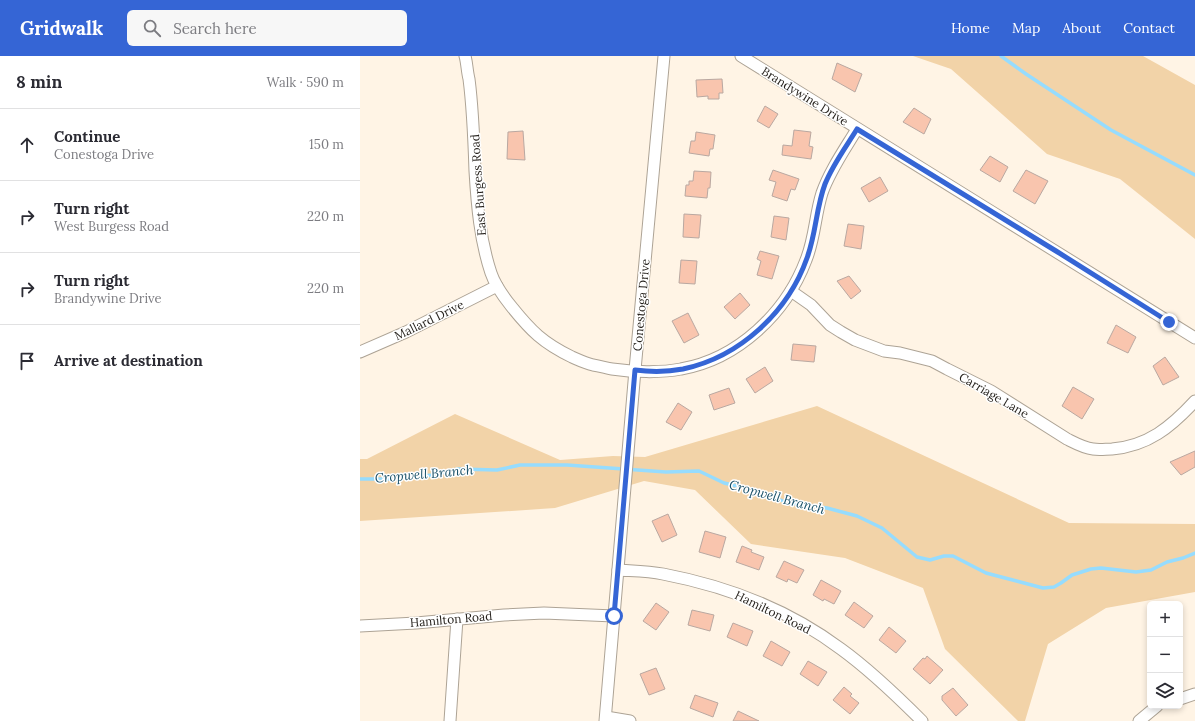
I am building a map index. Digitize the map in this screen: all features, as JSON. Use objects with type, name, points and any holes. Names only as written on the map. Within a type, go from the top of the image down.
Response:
[{"type":"street","name":"East Burgess Road","points":[[465,56],[473,109],[475,172],[480,228],[491,275],[497,286],[537,337],[550,346],[580,362],[612,369],[658,372],[691,367],[713,359],[735,347],[752,335],[778,309],[791,291],[802,271],[811,246],[818,206],[830,172],[857,129]]},
{"type":"street","name":"Conestoga Drive","points":[[606,719],[635,370],[664,56]]},
{"type":"street","name":"Brandywine Drive","points":[[741,56],[1195,338]]},
{"type":"street","name":"Mallard Drive","points":[[360,352],[406,332],[497,286]]},
{"type":"street","name":"Carriage Lane","points":[[791,291],[811,305],[830,325],[855,340],[884,351],[900,353],[932,361],[990,391],[1080,446],[1093,449],[1122,448],[1137,444],[1163,431],[1195,401]]},
{"type":"street","name":"Hamilton Road","points":[[618,570],[650,572],[707,584],[751,600],[788,617],[840,648],[871,673],[922,721]]},
{"type":"street","name":"Hamilton Road","points":[[360,626],[504,614],[544,613],[614,616]]},
{"type":"street","points":[[450,721],[457,619]]},
{"type":"street","points":[[1183,698],[1195,694]]},
{"type":"street","points":[[1139,721],[1153,709]]},
{"type":"street","points":[[606,719],[630,721]]},
{"type":"shaded area","points":[[913,56],[1143,56],[1195,85],[1195,239],[1120,179],[1047,154],[951,69]]},
{"type":"shaded area","points":[[817,406],[1069,523],[1195,524],[1195,592],[1106,608],[1048,644],[1025,721],[1018,721],[945,649],[923,588],[845,558],[751,544],[695,490],[644,481],[555,508],[360,521],[360,459],[367,459],[455,414],[560,460],[613,456],[645,457]]},
{"type":"building","points":[[837,63],[862,74],[855,92],[832,79]]},
{"type":"building","points":[[722,79],[723,93],[719,93],[719,99],[708,99],[708,96],[697,97],[696,80]]},
{"type":"building","points":[[765,106],[778,114],[769,128],[757,121]]},
{"type":"building","points":[[914,108],[931,119],[924,134],[903,122]]},
{"type":"building","points":[[794,130],[811,132],[809,146],[813,147],[811,159],[782,155],[783,145],[792,146]]},
{"type":"building","points":[[523,131],[525,160],[507,159],[508,132]]},
{"type":"building","points":[[696,132],[715,135],[713,149],[710,149],[709,156],[689,153],[691,141],[695,141]]},
{"type":"building","points":[[990,156],[1008,167],[1000,182],[980,170]]},
{"type":"building","points":[[773,170],[799,179],[795,190],[791,189],[787,201],[772,196],[776,182],[769,180]]},
{"type":"building","points":[[1026,170],[1048,181],[1035,204],[1013,191]]},
{"type":"building","points":[[694,171],[711,172],[710,188],[708,188],[707,198],[685,196],[686,185],[689,185],[689,181],[693,181]]},
{"type":"building","points":[[880,177],[888,191],[869,202],[861,188]]},
{"type":"building","points":[[684,214],[701,215],[699,238],[683,237]]},
{"type":"building","points":[[774,216],[789,218],[786,240],[771,237]]},
{"type":"building","points":[[848,224],[864,226],[861,249],[844,246]]},
{"type":"building","points":[[760,251],[779,256],[772,279],[757,275],[761,261],[757,259]]},
{"type":"building","points":[[681,260],[697,261],[695,284],[679,283]]},
{"type":"building","points":[[849,276],[861,291],[851,299],[837,281]]},
{"type":"building","points":[[740,293],[750,305],[735,319],[724,307]]},
{"type":"building","points":[[688,313],[699,335],[684,343],[672,321]]},
{"type":"building","points":[[1116,325],[1136,337],[1128,353],[1107,343]]},
{"type":"building","points":[[793,344],[816,346],[814,362],[791,360]]},
{"type":"building","points":[[1165,357],[1179,377],[1163,385],[1153,366]]},
{"type":"building","points":[[765,367],[773,381],[755,393],[746,379]]},
{"type":"building","points":[[1073,387],[1094,399],[1082,419],[1062,406]]},
{"type":"building","points":[[729,388],[735,403],[714,410],[709,395]]},
{"type":"building","points":[[678,403],[692,412],[681,430],[666,422]]},
{"type":"building","points":[[1195,451],[1195,467],[1181,475],[1170,462]]},
{"type":"building","points":[[668,514],[677,535],[662,542],[652,521]]},
{"type":"building","points":[[705,531],[726,537],[720,558],[699,552]]},
{"type":"building","points":[[742,546],[752,550],[751,552],[764,557],[759,570],[736,562]]},
{"type":"building","points":[[784,561],[804,570],[797,583],[788,579],[787,582],[776,577]]},
{"type":"building","points":[[821,580],[841,591],[834,604],[824,599],[823,601],[813,595]]},
{"type":"building","points":[[854,602],[873,616],[864,628],[845,615]]},
{"type":"building","points":[[656,603],[669,612],[656,630],[643,621]]},
{"type":"building","points":[[692,610],[714,615],[710,631],[688,625]]},
{"type":"building","points":[[733,623],[753,631],[747,646],[727,637]]},
{"type":"building","points":[[889,627],[906,641],[896,653],[879,640]]},
{"type":"building","points":[[771,641],[790,652],[782,666],[763,656]]},
{"type":"building","points":[[927,656],[943,670],[930,684],[913,669],[923,658],[925,659]]},
{"type":"building","points":[[808,661],[827,672],[818,686],[800,674]]},
{"type":"building","points":[[656,668],[665,689],[649,695],[640,674]]},
{"type":"building","points":[[844,687],[852,694],[850,696],[859,703],[850,714],[833,700]]},
{"type":"building","points":[[953,688],[968,705],[956,716],[942,700],[942,696]]},
{"type":"building","points":[[695,695],[718,703],[713,717],[690,708]]},
{"type":"building","points":[[738,711],[759,721],[733,721]]},
{"type":"waterway","points":[[1001,56],[1111,130],[1195,175]]},
{"type":"waterway","name":"Cropwell Branch","points":[[360,479],[395,479],[432,475],[458,469],[497,470],[520,465],[567,465],[666,472],[699,471],[724,483],[758,491],[788,503],[827,508],[857,516],[882,528],[917,557],[930,560],[944,556],[953,556],[986,573],[1043,588],[1054,587],[1072,575],[1091,569],[1101,568],[1136,572],[1151,570],[1167,562],[1195,553]]},
{"type":"route","points":[[614,616],[635,370],[658,372],[676,370],[691,367],[713,359],[735,347],[769,320],[788,297],[802,271],[811,246],[821,194],[830,172],[857,129],[1169,322]]}]
